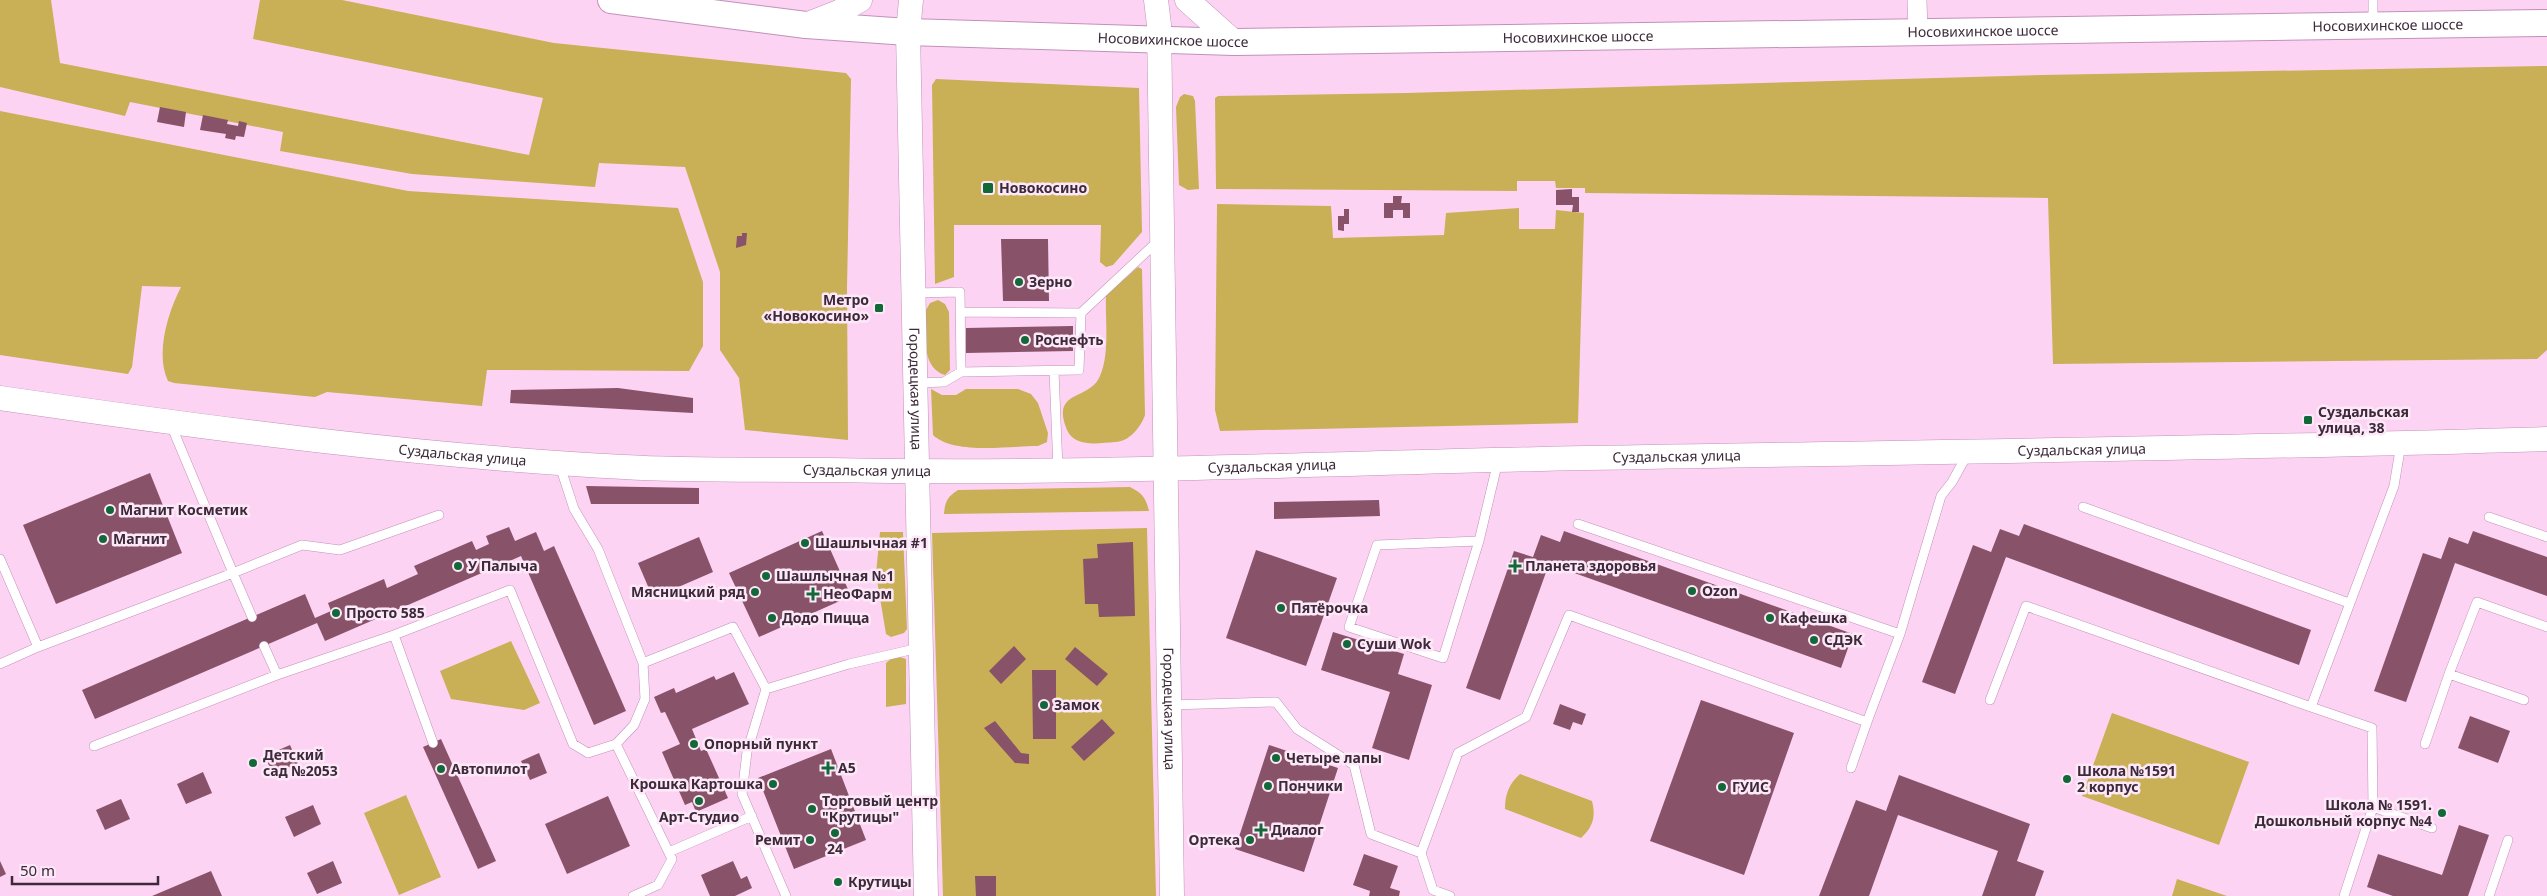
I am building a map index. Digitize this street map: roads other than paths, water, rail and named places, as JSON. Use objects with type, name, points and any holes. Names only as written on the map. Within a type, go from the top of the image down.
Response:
[{"type":"main road","name":"Носовихинское шоссе","points":[[612,0],[806,25],[908,32],[1234,42],[1918,32],[2373,13],[2547,23]]},
{"type":"street","points":[[806,25],[839,12],[860,0]]},
{"type":"street","name":"Городецкая улица","points":[[911,0],[908,32],[926,896]]},
{"type":"street","name":"Городецкая улица","points":[[1156,0],[1159,41],[1172,896]]},
{"type":"street","points":[[1188,0],[1234,42]]},
{"type":"street","points":[[1917,0],[1918,32]]},
{"type":"street","name":"Суздальская улица","points":[[0,398],[170,423],[559,463],[631,468],[916,471],[1058,470],[1969,450],[2401,444],[2547,439]]},
{"type":"lane","points":[[960,312],[1082,313],[1162,238]]},
{"type":"lane","points":[[913,293],[960,292],[961,372]]},
{"type":"lane","points":[[915,383],[944,382],[961,372],[1054,372],[1079,370],[1082,313]]},
{"type":"lane","points":[[1054,372],[1058,470]]},
{"type":"lane","points":[[170,423],[252,617]]},
{"type":"lane","points":[[2311,706],[2394,486],[2401,444]]},
{"type":"lane","points":[[1851,768],[1900,634],[1941,496],[1952,482],[1969,450]]},
{"type":"lane","points":[[1479,541],[1377,545],[1349,627],[1443,658],[1479,541],[1498,460]]},
{"type":"lane","points":[[94,746],[277,675],[394,635],[510,590],[573,744],[588,754],[616,744],[634,725],[645,699],[643,663],[598,549],[574,509],[559,463]]},
{"type":"lane","points":[[2083,507],[2349,603]]},
{"type":"lane","points":[[0,664],[38,647],[234,573],[302,545],[340,550],[439,515]]},
{"type":"lane","points":[[2489,517],[2547,537]]},
{"type":"lane","points":[[1578,524],[1900,634]]},
{"type":"lane","points":[[0,559],[38,647]]},
{"type":"lane","points":[[2424,744],[2477,602],[2547,627]]},
{"type":"lane","points":[[1990,700],[2026,606],[2372,728],[2373,807],[2344,896]]},
{"type":"lane","points":[[1450,896],[1433,890],[1421,853],[1458,753],[1526,717],[1569,615],[1867,722]]},
{"type":"lane","points":[[643,663],[733,626],[766,689],[747,752],[742,794],[786,896]]},
{"type":"lane","points":[[394,635],[433,743]]},
{"type":"lane","points":[[264,646],[277,675]]},
{"type":"lane","points":[[766,689],[849,664],[920,648]]},
{"type":"lane","points":[[2449,674],[2524,700]]},
{"type":"lane","points":[[1168,706],[1276,702],[1297,729],[1354,765],[1371,834],[1421,853]]},
{"type":"lane","points":[[616,744],[672,858],[658,884],[633,896]]},
{"type":"lane","points":[[2373,807],[2432,828]]},
{"type":"lane","points":[[669,852],[752,816]]},
{"type":"lane","points":[[2489,896],[2508,840]]},
{"type":"place","name":"Новокосино","points":[[988,188]]},
{"type":"place","name":"Зерно","points":[[1019,282]]},
{"type":"place","name":"Метро «Новокосино»","points":[[879,308]]},
{"type":"place","name":"Роснефть","points":[[1025,340]]},
{"type":"place","name":"Суздальская улица, 38","points":[[2308,420]]},
{"type":"place","name":"Магнит Косметик","points":[[110,510]]},
{"type":"place","name":"Магнит","points":[[103,539]]},
{"type":"place","name":"Шашлычная #1","points":[[805,543]]},
{"type":"place","name":"У Палыча","points":[[458,566]]},
{"type":"place","name":"Планета здоровья","points":[[1515,566]]},
{"type":"place","name":"Шашлычная №1","points":[[766,576]]},
{"type":"place","name":"Ozon","points":[[1692,591]]},
{"type":"place","name":"Мясницкий ряд","points":[[755,592]]},
{"type":"place","name":"НеоФарм","points":[[813,594]]},
{"type":"place","name":"Пятёрочка","points":[[1281,608]]},
{"type":"place","name":"Просто 585","points":[[336,613]]},
{"type":"place","name":"Додо Пицца","points":[[772,618]]},
{"type":"place","name":"Кафешка","points":[[1770,618]]},
{"type":"place","name":"СДЭК","points":[[1814,640]]},
{"type":"place","name":"Суши Wok","points":[[1347,644]]},
{"type":"place","name":"Замок","points":[[1044,705]]},
{"type":"place","name":"Опорный пункт","points":[[694,744]]},
{"type":"place","name":"Четыре лапы","points":[[1276,758]]},
{"type":"place","name":"Детский сад №2053","points":[[253,763]]},
{"type":"place","name":"А5","points":[[828,768]]},
{"type":"place","name":"Автопилот","points":[[441,769]]},
{"type":"place","name":"Школа №1591 2 корпус","points":[[2067,779]]},
{"type":"place","name":"Крошка Картошка","points":[[773,784]]},
{"type":"place","name":"Пончики","points":[[1268,786]]},
{"type":"place","name":"ГУИС","points":[[1722,787]]},
{"type":"place","name":"Арт-Студио","points":[[699,801]]},
{"type":"place","name":"Торговый центр \"Крутицы\"","points":[[812,809]]},
{"type":"place","name":"Школа № 1591. Дошкольный корпус №4","points":[[2442,813]]},
{"type":"place","name":"Диалог","points":[[1261,830]]},
{"type":"place","name":"24","points":[[835,833]]},
{"type":"place","name":"Ремит","points":[[810,840]]},
{"type":"place","name":"Ортека","points":[[1250,840]]},
{"type":"place","name":"Крутицы","points":[[838,882]]}]
